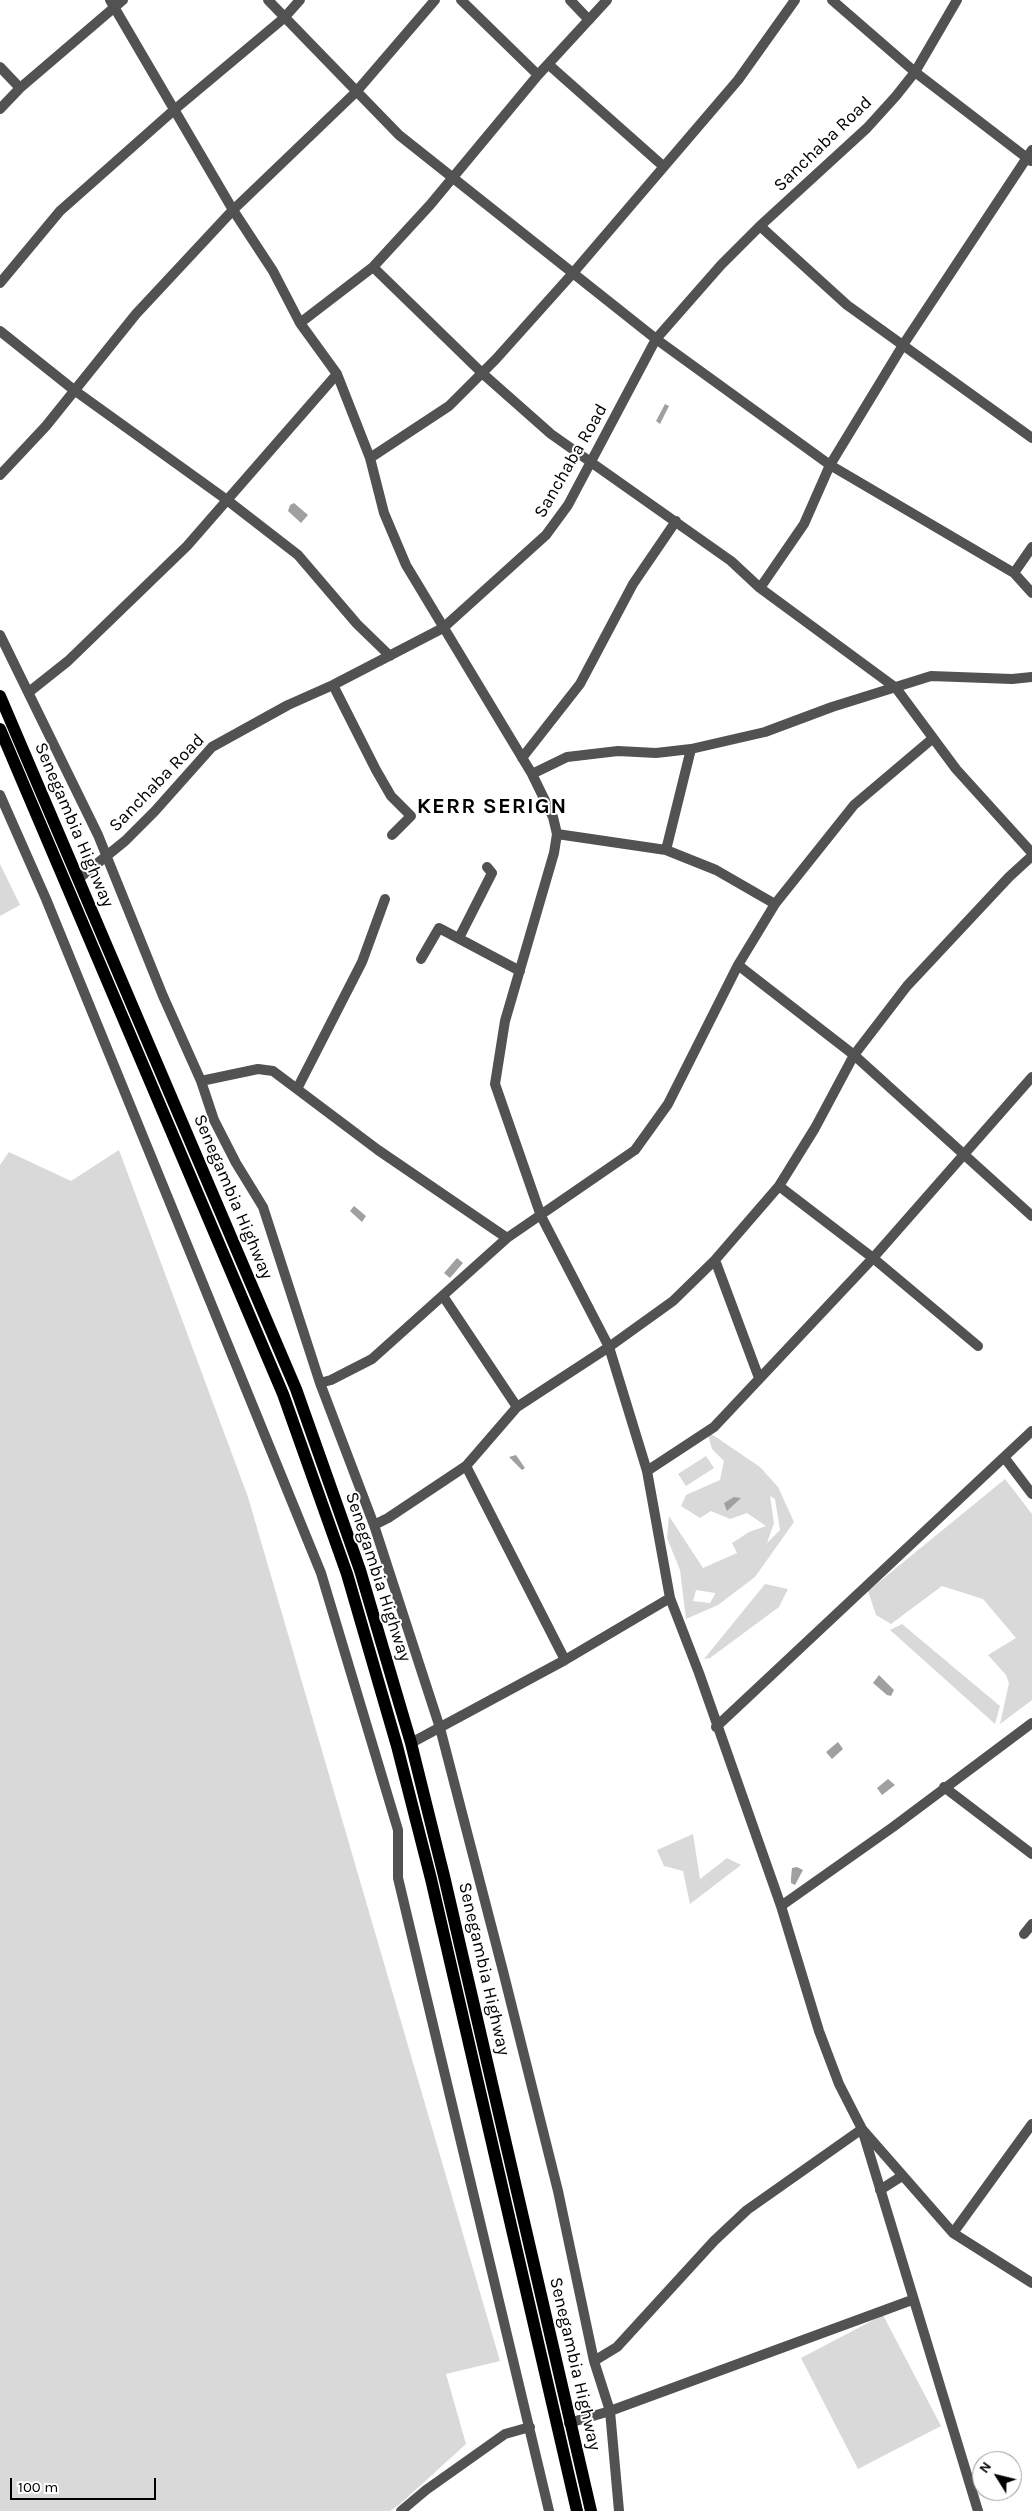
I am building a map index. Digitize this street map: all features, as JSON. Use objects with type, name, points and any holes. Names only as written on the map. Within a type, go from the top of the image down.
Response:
[{"type":"main road","name":"Senegambia Highway","points":[[0,696],[296,1388],[360,1570],[411,1743],[451,1904],[591,2511]]},
{"type":"main road","name":"Senegambia Highway","points":[[0,730],[283,1394],[349,1582],[398,1746],[431,1879],[577,2511]]},
{"type":"street","points":[[0,110],[20,88],[113,4],[123,0]]},
{"type":"street","points":[[268,0],[399,135],[656,339],[830,465],[1014,573],[1032,593]]},
{"type":"street","points":[[0,283],[60,211],[174,110],[284,18],[300,0]]},
{"type":"street","points":[[1,471],[46,426],[136,314],[233,210],[356,92],[435,0]]},
{"type":"street","points":[[461,0],[538,75]]},
{"type":"street","points":[[570,0],[589,20]]},
{"type":"street","points":[[300,323],[373,267],[430,205],[538,75],[607,0]]},
{"type":"street","points":[[370,458],[449,406],[482,373],[573,273],[738,80],[796,0]]},
{"type":"street","points":[[760,588],[804,524],[830,465],[903,345],[1030,157],[915,72],[832,0]]},
{"type":"street","name":"Sanchaba Road","points":[[78,879],[106,858],[155,811],[212,747],[288,705],[333,685],[443,628],[546,535],[568,505],[656,339],[721,265],[760,226],[867,128],[915,72],[957,0]]},
{"type":"street","points":[[113,4],[233,210],[273,272],[300,323],[336,374],[370,458],[384,513],[406,565],[532,774],[553,818],[557,834],[505,1021],[495,1084],[541,1216],[609,1346],[647,1471],[670,1598],[699,1673],[716,1727],[781,1906],[819,2031],[839,2084],[862,2129],[912,2300],[950,2413],[978,2511]]},
{"type":"street","points":[[548,64],[663,166]]},
{"type":"street","points":[[0,67],[20,88]]},
{"type":"street","points":[[760,226],[847,305],[1032,437]]},
{"type":"street","points":[[373,267],[482,373],[551,434],[731,561],[760,588],[896,688],[932,739],[1032,854],[907,986],[854,1055],[815,1128],[779,1186],[715,1260],[673,1300],[609,1346],[516,1407],[466,1466],[388,1518],[374,1525]]},
{"type":"street","points":[[0,331],[74,390],[226,500],[298,555],[358,624],[390,656]]},
{"type":"street","points":[[28,692],[68,661],[187,546],[336,374]]},
{"type":"street","points":[[522,758],[580,684],[633,584],[676,521]]},
{"type":"street","points":[[1014,573],[1032,547]]},
{"type":"street","points":[[0,635],[98,835],[163,996],[201,1081],[214,1120],[236,1163],[263,1207],[320,1383],[374,1525],[440,1728],[499,1952],[558,2191],[594,2361],[610,2411],[619,2511]]},
{"type":"street","points":[[532,774],[566,757],[618,751],[656,753],[691,750],[765,732],[832,707],[931,676],[1012,679],[1032,677]]},
{"type":"street","points":[[333,685],[391,796],[411,816],[392,835]]},
{"type":"street","points":[[320,1383],[331,1380],[372,1359],[507,1238],[634,1150],[668,1104],[738,965],[775,904],[854,805],[932,739]]},
{"type":"street","points":[[666,850],[691,750]]},
{"type":"street","points":[[0,795],[46,899],[321,1573],[398,1830],[400,1886],[549,2511]]},
{"type":"street","points":[[557,834],[666,850],[716,870],[775,904]]},
{"type":"street","points":[[459,938],[492,873],[487,867]]},
{"type":"street","points":[[298,1089],[362,962],[386,899]]},
{"type":"street","points":[[421,959],[439,928],[520,971]]},
{"type":"street","points":[[738,965],[854,1055],[1032,1216]]},
{"type":"street","points":[[201,1081],[258,1069],[273,1071],[378,1150],[507,1238]]},
{"type":"street","points":[[647,1471],[714,1427],[873,1258],[1032,1077]]},
{"type":"street","points":[[779,1186],[873,1258],[978,1346]]},
{"type":"street","points":[[715,1260],[759,1378]]},
{"type":"street","points":[[443,1296],[516,1407]]},
{"type":"street","points":[[716,1727],[1032,1430]]},
{"type":"street","points":[[1004,1457],[1032,1494]]},
{"type":"street","points":[[466,1466],[565,1660]]},
{"type":"street","points":[[411,1743],[565,1660],[670,1598]]},
{"type":"street","points":[[781,1906],[893,1827],[1032,1723]]},
{"type":"street","points":[[944,1787],[1032,1854]]},
{"type":"street","points":[[1024,1934],[1032,1924]]},
{"type":"street","points":[[953,2233],[1032,2124]]},
{"type":"street","points":[[594,2361],[617,2347],[714,2241],[747,2210],[862,2129]]},
{"type":"street","points":[[862,2129],[953,2233],[1032,2283]]},
{"type":"street","points":[[880,2190],[902,2176]]},
{"type":"street","points":[[570,2422],[610,2411],[912,2300]]},
{"type":"street","points":[[401,2511],[426,2490],[505,2434],[530,2427]]},
{"type":"shaded area","points":[[665,404],[669,406],[660,424],[656,421]]},
{"type":"shaded area","points":[[294,503],[308,515],[301,523],[288,511],[290,505]]},
{"type":"shaded area","points":[[0,864],[20,905],[0,916]]},
{"type":"shaded area","points":[[119,1150],[248,1497],[500,2361],[446,2374],[466,2444],[390,2511],[0,2511],[0,1165],[9,1152],[71,1181]]},
{"type":"shaded area","points":[[354,1206],[366,1216],[362,1222],[350,1211]]},
{"type":"shaded area","points":[[457,1258],[463,1263],[450,1278],[444,1273]]},
{"type":"shaded area","points":[[707,1431],[760,1467],[778,1487],[794,1522],[755,1577],[718,1605],[686,1619],[680,1570],[667,1538],[669,1516],[703,1568],[737,1553],[732,1543],[749,1532],[766,1526],[747,1513],[730,1519],[711,1511],[700,1518],[681,1506],[686,1495],[720,1480],[724,1461],[712,1449]],"holes":[[[770,1496],[775,1499],[780,1530],[767,1543],[774,1523]],[[696,1590],[715,1593],[715,1594],[710,1603],[693,1601]]]},
{"type":"shaded area","points":[[516,1455],[525,1468],[522,1470],[509,1457]]},
{"type":"shaded area","points":[[706,1456],[714,1468],[686,1486],[678,1474]]},
{"type":"shaded area","points":[[1005,1479],[1032,1514],[1032,1700],[1000,1724],[1009,1683],[1006,1675],[988,1655],[1016,1638],[983,1599],[942,1586],[891,1624],[876,1615],[868,1591]]},
{"type":"shaded area","points":[[734,1497],[741,1498],[727,1511],[724,1503]]},
{"type":"shaded area","points":[[765,1584],[788,1589],[779,1607],[710,1658],[704,1659]]},
{"type":"shaded area","points":[[902,1624],[1000,1706],[995,1724],[890,1630]]},
{"type":"shaded area","points":[[879,1675],[894,1690],[891,1696],[887,1695],[873,1683]]},
{"type":"shaded area","points":[[838,1742],[843,1749],[832,1759],[826,1752]]},
{"type":"shaded area","points":[[888,1779],[895,1785],[882,1795],[877,1788]]},
{"type":"shaded area","points":[[693,1834],[700,1879],[727,1858],[741,1865],[690,1904],[683,1871],[664,1866],[657,1850]]},
{"type":"shaded area","points":[[797,1867],[803,1870],[795,1885],[791,1883],[792,1868]]},
{"type":"shaded area","points":[[883,2315],[941,2426],[858,2469],[801,2358]]},
{"type":"district","name":"KERR SERIGN","points":[[492,807]]}]
